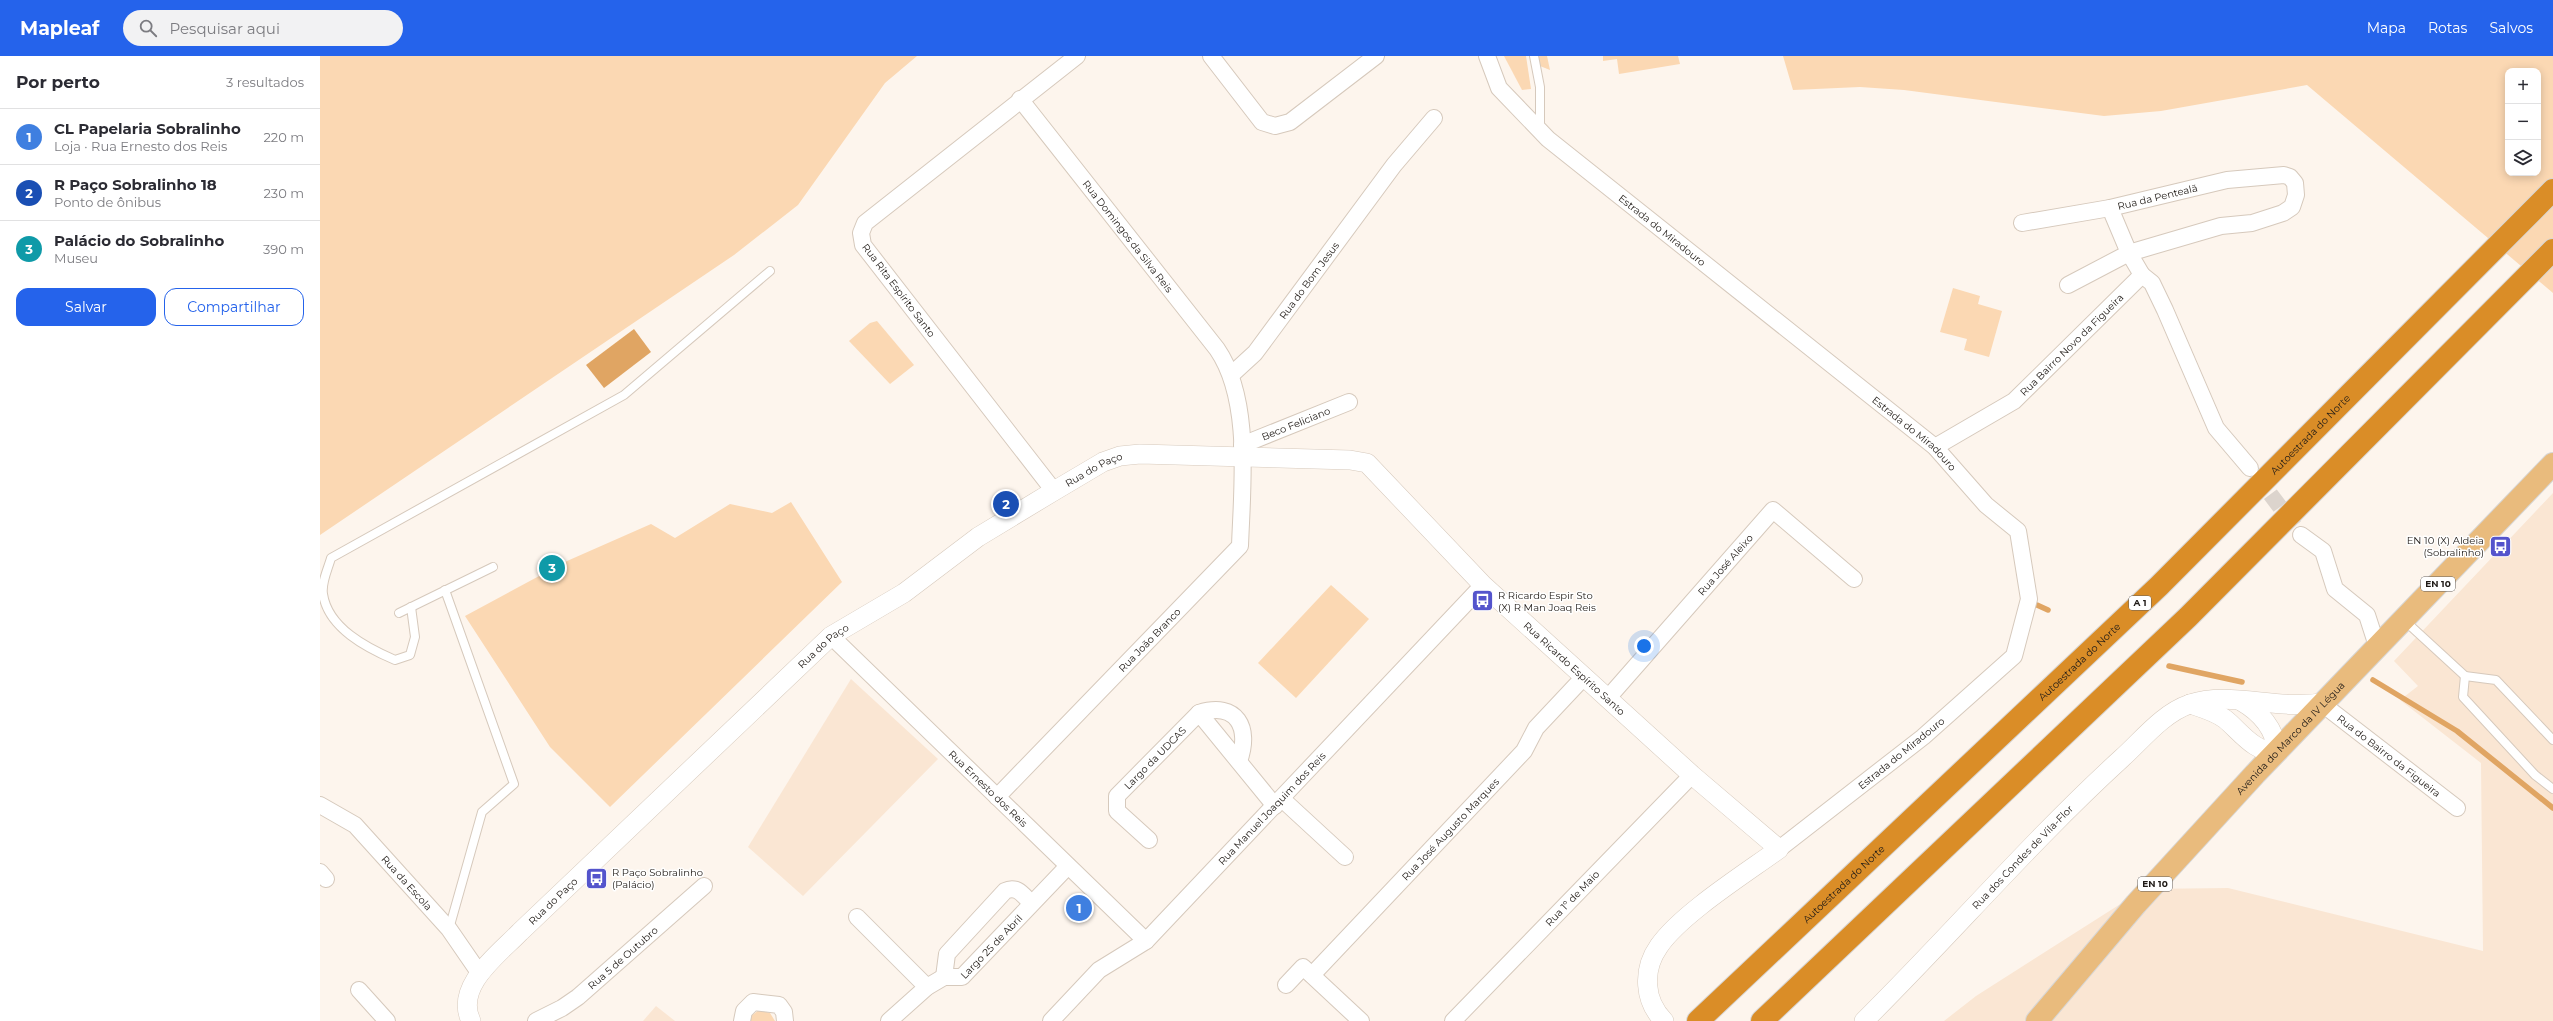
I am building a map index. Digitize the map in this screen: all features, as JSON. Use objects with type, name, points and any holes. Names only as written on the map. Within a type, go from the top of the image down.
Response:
[{"type":"highway","name":"Autoestrada do Norte","points":[[1698,1021],[1716,1006],[2159,586],[2553,190]]},
{"type":"highway","points":[[1762,1021],[2188,617],[2553,250]]},
{"type":"main road","name":"Avenida do Marco da IV Légua","points":[[2037,1021],[2136,904],[2255,774],[2553,464]]},
{"type":"street","name":"Rua Rita Espírito Santo","points":[[1054,491],[863,245],[861,233],[865,223],[1020,99],[1077,56]]},
{"type":"street","points":[[1211,56],[1262,122],[1275,126],[1290,122],[1376,56]]},
{"type":"street","name":"Estrada do Miradouro","points":[[1486,56],[1499,88],[1540,131],[1935,447],[1986,505],[2018,531],[2029,599],[2014,656],[1923,737],[1779,849]]},
{"type":"street","name":"Rua Domingos da Silva Reis","points":[[1020,99],[1217,349],[1231,375]]},
{"type":"street","name":"Rua do Bom Jesus","points":[[1231,375],[1255,353],[1394,165],[1434,118]]},
{"type":"street","name":"Rua da Pentealã","points":[[2022,223],[2110,208],[2227,180],[2284,175],[2292,178],[2295,183],[2296,195],[2292,206],[2283,213],[2252,224],[2221,226],[2129,253]]},
{"type":"street","points":[[2110,208],[2129,253],[2142,275],[2152,283],[2166,310],[2216,428],[2237,455],[2250,468]]},
{"type":"street","points":[[2068,285],[2129,253]]},
{"type":"street","name":"Rua Bairro Novo da Figueira","points":[[1935,447],[2014,401],[2142,275]]},
{"type":"street","points":[[1231,375],[1242,451]]},
{"type":"street","name":"Beco Feliciano","points":[[1242,451],[1349,402]]},
{"type":"street","name":"Rua do Paço","points":[[471,1021],[468,1010],[469,993],[480,974],[520,932],[831,636],[904,593],[978,537],[1103,462],[1120,456],[1242,451]]},
{"type":"street","name":"Rua Ricardo Espírito Santo","points":[[1242,451],[1350,460],[1367,463],[1483,584],[1583,678],[1692,775],[1779,849]]},
{"type":"street","name":"Rua João Branco","points":[[996,797],[1240,546],[1242,451]]},
{"type":"street","name":"Rua José Aleixo","points":[[1606,699],[1773,510],[1854,579]]},
{"type":"street","points":[[2301,534],[2323,550],[2336,589],[2367,615],[2378,646]]},
{"type":"street","name":"Rua Manuel Joaquim dos Reis","points":[[1051,1021],[1099,970],[1146,941],[1279,803],[1483,584]]},
{"type":"street","name":"Rua Ernesto dos Reis","points":[[831,636],[1146,941]]},
{"type":"street","name":"Rua José Augusto Marques","points":[[1312,975],[1524,751],[1536,728],[1583,678]]},
{"type":"street","name":"Rua dos Condes de Vila-Flor","points":[[1864,1021],[2102,777],[2170,714],[2190,704],[2220,699],[2291,706],[2322,703]]},
{"type":"street","name":"Rua dos Condes de Vila-Flor","points":[[2241,701],[2254,708],[2264,719],[2274,736],[2277,751]]},
{"type":"street","name":"Rua do Bairro da Figueira","points":[[2322,703],[2457,808]]},
{"type":"street","points":[[2190,704],[2209,710],[2225,719],[2250,742],[2264,750],[2277,751]]},
{"type":"street","points":[[1239,761],[1245,745],[1241,724],[1223,709],[1213,708],[1200,712],[1239,761],[1279,803],[1345,856]]},
{"type":"street","name":"Largo da UDCAS","points":[[1149,840],[1117,811],[1117,796],[1200,712]]},
{"type":"street","points":[[2250,742],[2257,758],[2255,774]]},
{"type":"street","name":"Rua 1º de Maio","points":[[1453,1021],[1692,775]]},
{"type":"street","name":"Rua da Escola","points":[[320,805],[355,825],[449,930],[480,974]]},
{"type":"street","points":[[1664,1021],[1655,1012],[1647,984],[1649,965],[1659,946],[1685,920],[1779,849]]},
{"type":"street","name":"Largo 25 de Abril","points":[[889,1021],[928,987],[944,977],[962,977],[1031,903],[1068,866]]},
{"type":"street","name":"Rua 5 de Outubro","points":[[536,1021],[562,1008],[578,997],[704,886]]},
{"type":"street","name":"Largo 25 de Abril","points":[[944,977],[947,954],[1005,891],[1012,889],[1018,890],[1031,903]]},
{"type":"street","points":[[857,917],[928,987]]},
{"type":"street","points":[[1286,986],[1303,967],[1361,1021]]},
{"type":"street","points":[[358,990],[387,1021]]},
{"type":"street","points":[[742,1021],[744,1011],[753,1002],[779,1005],[784,1012],[785,1021]]},
{"type":"lane","points":[[1534,56],[1540,87],[1540,131]]},
{"type":"lane","points":[[411,608],[415,637],[410,655],[395,660],[372,651],[349,634],[332,616],[323,594],[331,558],[624,395],[770,271]]},
{"type":"lane","points":[[399,613],[493,567]]},
{"type":"lane","points":[[445,590],[514,784],[482,812],[449,930]]},
{"type":"lane","points":[[2404,619],[2465,676],[2496,680],[2553,740]]},
{"type":"lane","points":[[2465,676],[2463,697],[2535,775],[2553,789]]},
{"type":"shaded area","points":[[320,56],[917,56],[885,83],[798,205],[734,255],[320,535]]},
{"type":"shaded area","points":[[1504,56],[1526,56],[1531,89],[1522,90]]},
{"type":"shaded area","points":[[1538,56],[1547,56],[1550,70],[1540,66]]},
{"type":"shaded area","points":[[1603,56],[1678,56],[1680,64],[1619,74],[1617,59],[1603,61]]},
{"type":"shaded area","points":[[1783,56],[2553,56],[2553,293],[2307,85],[2161,111],[2104,116],[1904,90],[1860,87],[1793,90]]},
{"type":"shaded area","points":[[1953,288],[1980,296],[1978,304],[2002,311],[1989,357],[1964,350],[1967,339],[1940,332]]},
{"type":"shaded area","points":[[877,321],[914,365],[890,384],[849,341],[870,323]]},
{"type":"shaded area","points":[[634,329],[651,352],[604,388],[586,365]]},
{"type":"shaded area","points":[[2553,493],[2553,1021],[1944,1021],[1976,996],[2144,889],[2228,888],[2483,951],[2481,763],[2400,700],[2418,686],[2394,661]]},
{"type":"shaded area","points":[[791,502],[842,582],[610,807],[550,747],[465,616],[567,561],[651,524],[675,538],[730,504],[772,513]]},
{"type":"shaded area","points":[[1331,585],[1369,619],[1296,698],[1258,663]]},
{"type":"shaded area","points":[[851,679],[938,759],[803,896],[748,847]]},
{"type":"shaded area","points":[[656,1006],[675,1021],[643,1021]]},
{"type":"shaded area","points":[[759,1010],[770,1013],[775,1021],[749,1021],[751,1016]]},
{"type":"waterway","points":[[2037,605],[2048,610]]},
{"type":"waterway","points":[[2169,666],[2242,682]]},
{"type":"waterway","points":[[2373,680],[2457,731],[2553,808]]},
{"type":"tunnel","points":[[2256,475],[2301,535]]},
{"type":"place","name":"R Paço Sobralinho 18","points":[[1006,504]]},
{"type":"place","name":"EN 10 (X) Aldeia (Sobralinho)","points":[[2500,546]]},
{"type":"place","name":"Palácio do Sobralinho","points":[[552,568]]},
{"type":"place","name":"R Ricardo Espir Sto (X) R Man Joaq Reis","points":[[1482,601]]},
{"type":"place","name":"R Paço Sobralinho (Palácio)","points":[[597,878]]},
{"type":"place","name":"CL Papelaria Sobralinho","points":[[1079,908]]}]
